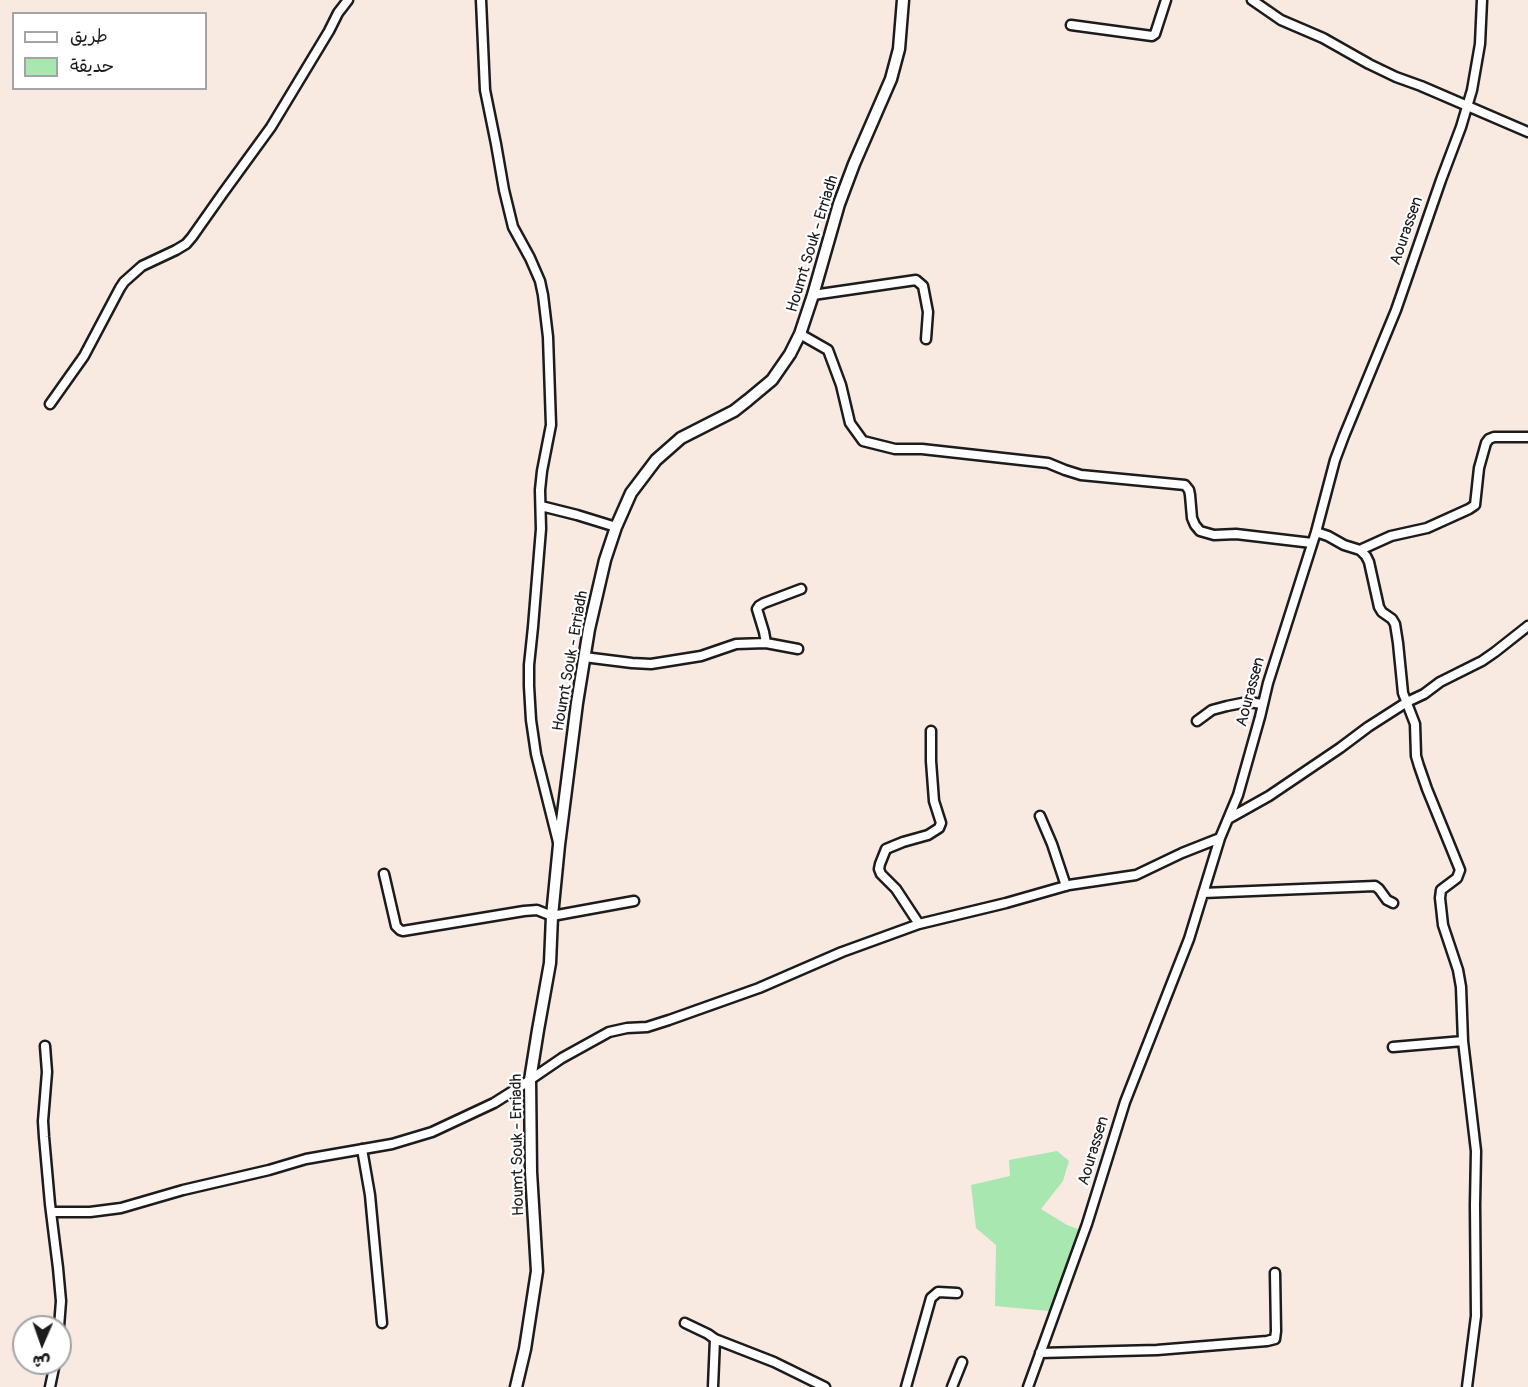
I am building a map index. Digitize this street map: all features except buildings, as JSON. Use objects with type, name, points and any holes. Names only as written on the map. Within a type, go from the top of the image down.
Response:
[{"type":"street","points":[[50,404],[84,356],[124,282],[142,266],[176,250],[192,237],[271,128],[338,13],[348,0]]},
{"type":"street","points":[[481,0],[484,90],[508,211],[513,227],[540,281],[548,337],[551,425],[540,490],[542,506],[529,686],[536,754],[559,846]]},
{"type":"street","name":"Houmt Souk - Erriadh","points":[[516,1387],[525,1350],[537,1271],[531,1172],[530,1080],[550,963],[559,846],[588,628],[599,584],[616,526],[631,493],[656,460],[681,438],[734,411],[748,400],[772,380],[790,354],[800,334],[813,295],[839,204],[891,79],[900,49],[903,0]]},
{"type":"street","points":[[1071,25],[1152,36],[1155,34],[1166,0]]},
{"type":"street","points":[[1252,0],[1281,20],[1323,38],[1396,77],[1528,132]]},
{"type":"street","name":"Aourassen","points":[[1028,1387],[1087,1224],[1125,1102],[1189,939],[1220,838],[1238,795],[1268,683],[1316,532],[1335,460],[1396,310],[1468,107],[1480,44],[1482,0]]},
{"type":"street","points":[[813,295],[916,280],[923,286],[928,312],[926,339]]},
{"type":"street","points":[[800,334],[828,351],[842,385],[850,423],[863,441],[895,449],[922,449],[1048,463],[1081,475],[1185,484],[1189,490],[1192,518],[1200,531],[1214,535],[1236,534],[1312,543]]},
{"type":"street","points":[[1360,550],[1391,536],[1427,528],[1475,505],[1479,468],[1486,443],[1494,437],[1528,436]]},
{"type":"street","points":[[542,506],[616,526]]},
{"type":"street","points":[[1316,532],[1360,550],[1369,562],[1379,607],[1395,624],[1403,693],[1415,724],[1416,756],[1421,774],[1460,870],[1458,878],[1441,890],[1440,898],[1443,925],[1458,970],[1463,1041],[1476,1151],[1476,1316],[1467,1387]]},
{"type":"street","points":[[766,643],[759,606],[801,589]]},
{"type":"street","points":[[1227,820],[1293,780],[1407,702],[1482,661],[1528,626]]},
{"type":"street","points":[[584,657],[651,663],[702,656],[736,644],[766,643],[798,649]]},
{"type":"street","points":[[1197,721],[1212,710],[1227,706],[1247,702],[1263,704]]},
{"type":"street","points":[[919,924],[896,889],[880,874],[879,869],[886,849],[928,835],[939,828],[941,823],[934,801],[931,731]]},
{"type":"street","points":[[1040,816],[1066,886]]},
{"type":"street","points":[[51,1212],[90,1212],[121,1208],[183,1190],[306,1160],[392,1144],[432,1132],[484,1108],[562,1058],[609,1032],[647,1027],[669,1020],[759,988],[842,952],[919,924],[1066,886],[1136,875],[1220,838]]},
{"type":"street","points":[[384,874],[396,926],[400,930],[409,931],[530,910],[537,910],[552,916],[634,901]]},
{"type":"street","points":[[1203,893],[1375,886],[1387,900],[1393,903]]},
{"type":"street","points":[[1393,1047],[1463,1041]]},
{"type":"street","points":[[45,1046],[47,1072],[43,1121],[61,1301],[60,1315]]},
{"type":"street","points":[[362,1149],[370,1195],[382,1323]]},
{"type":"street","points":[[1040,1353],[1157,1350],[1275,1339],[1275,1273]]},
{"type":"street","points":[[906,1387],[931,1298],[938,1292],[957,1293]]},
{"type":"street","points":[[686,1323],[715,1339],[774,1362],[825,1387]]},
{"type":"street","points":[[713,1387],[715,1339]]},
{"type":"street","points":[[952,1387],[962,1362]]},
{"type":"green space","points":[[1057,1151],[1069,1161],[1063,1181],[1041,1209],[1078,1229],[1049,1311],[995,1306],[996,1245],[976,1228],[971,1185],[1010,1176],[1009,1160]]}]
